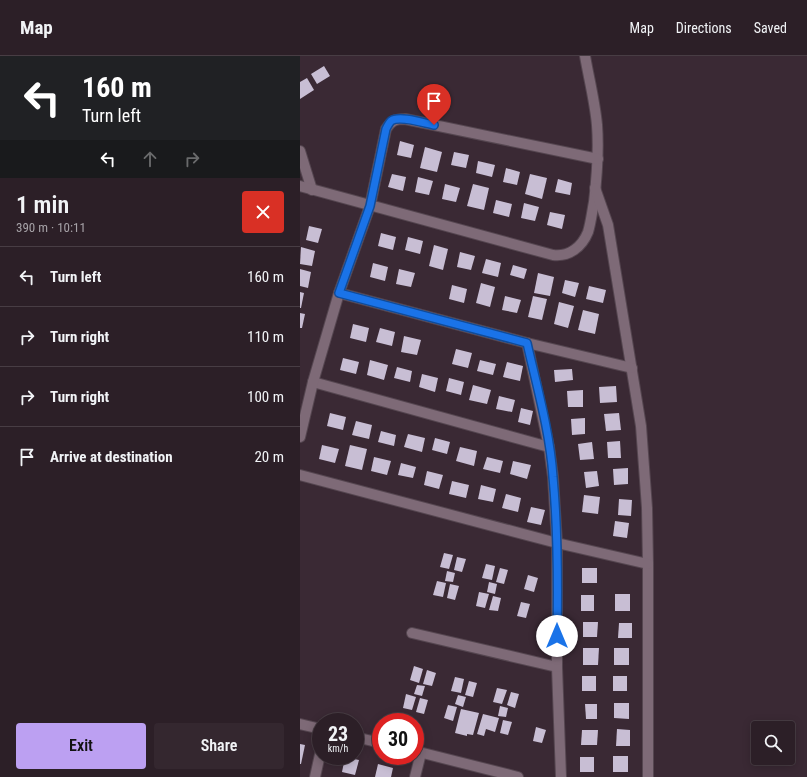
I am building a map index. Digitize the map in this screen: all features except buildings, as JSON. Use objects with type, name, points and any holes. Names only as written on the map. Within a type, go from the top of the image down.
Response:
[{"type":"street","points":[[300,186],[553,255],[567,255],[578,247],[587,233],[591,218],[598,159],[597,124],[585,56]]},
{"type":"street","points":[[300,436],[313,382],[339,293],[370,206],[386,129],[390,122],[397,119],[404,119],[598,159]]},
{"type":"street","points":[[300,151],[312,190]]},
{"type":"street","points":[[595,188],[608,225],[641,426],[647,508],[648,777]]},
{"type":"street","points":[[339,293],[527,343],[632,368]]},
{"type":"street","points":[[527,343],[549,447],[553,477],[557,543],[557,666],[561,777]]},
{"type":"street","points":[[313,382],[549,447]]},
{"type":"street","points":[[300,475],[557,543],[648,564]]},
{"type":"street","points":[[412,632],[557,666]]},
{"type":"street","points":[[300,724],[312,727]]},
{"type":"street","points":[[424,754],[515,777]]},
{"type":"street","points":[[314,777],[317,765]]},
{"type":"street","points":[[415,777],[416,765]]},
{"type":"route","points":[[434,125],[397,119],[390,122],[386,129],[370,206],[356,241],[339,293],[527,343],[549,447],[553,477],[557,543],[557,636]]}]
